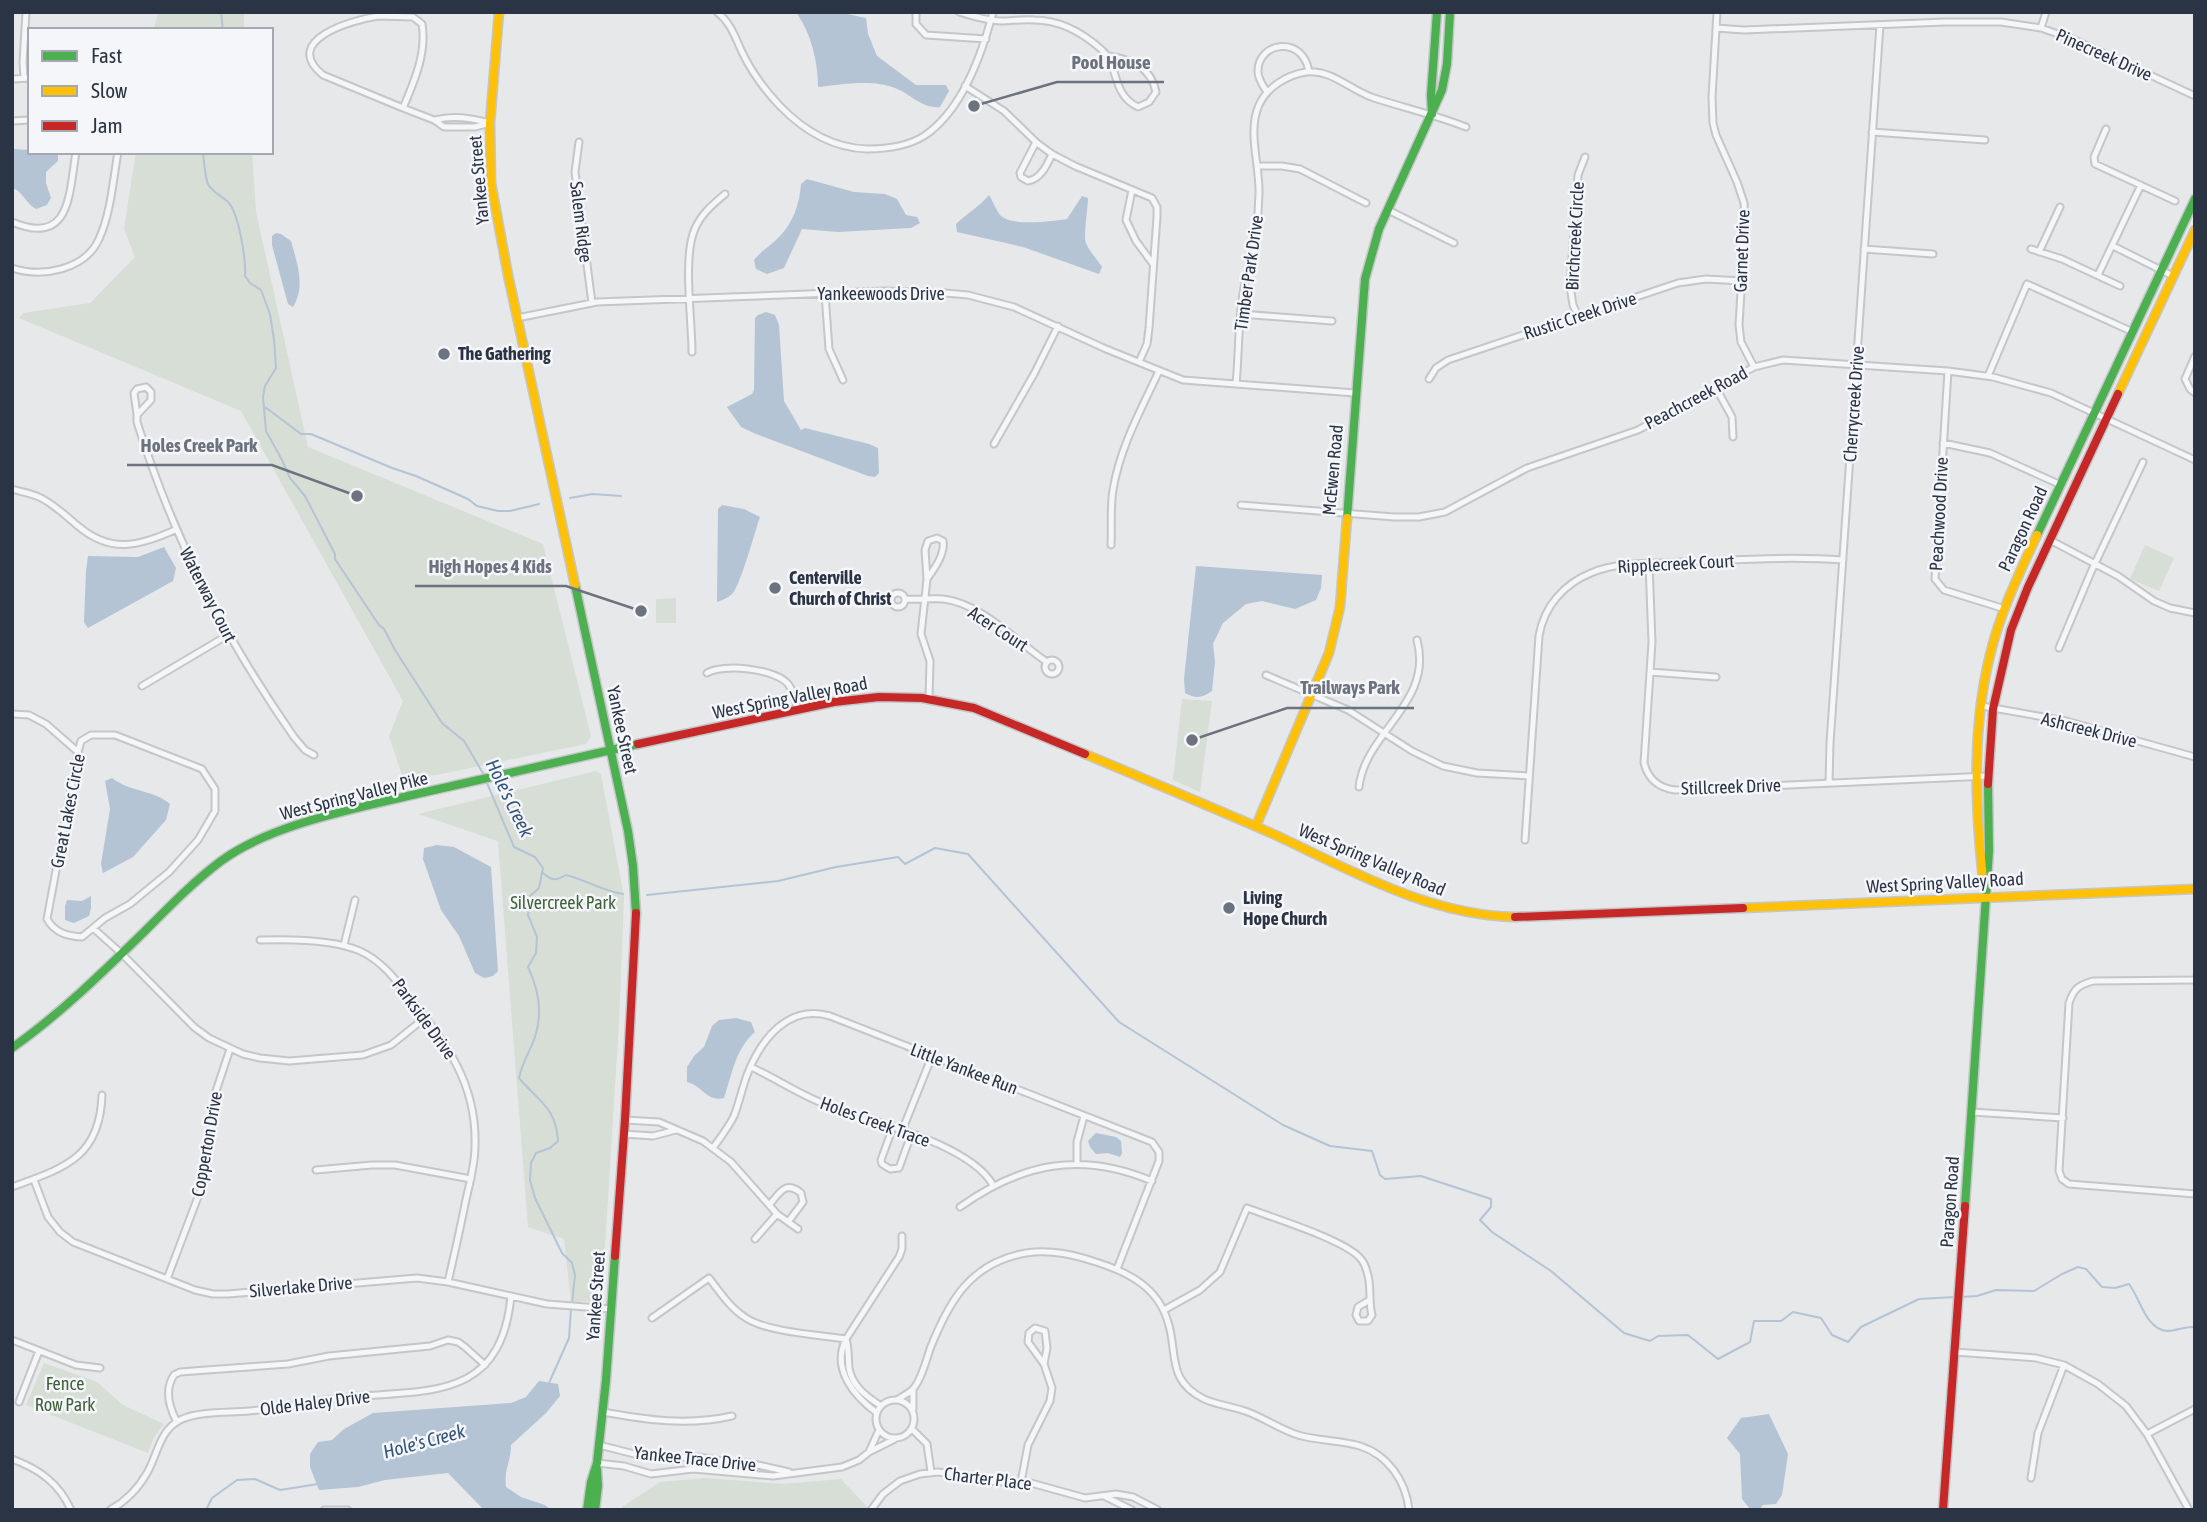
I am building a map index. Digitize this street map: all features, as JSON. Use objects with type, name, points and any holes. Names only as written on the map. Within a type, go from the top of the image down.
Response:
[{"type":"street","points":[[12,79],[27,78],[23,62],[26,12]]},
{"type":"street","name":"Yankee Street","points":[[499,12],[490,123],[491,184],[499,234],[631,851],[635,898],[625,1120],[595,1510]]},
{"type":"street","points":[[717,12],[727,20],[749,65],[776,102],[811,131],[848,148],[889,148],[922,137],[949,111],[965,86],[986,39],[993,12]]},
{"type":"street","points":[[916,12],[916,24],[926,35],[986,39]]},
{"type":"street","points":[[959,12],[999,21],[1033,19],[1058,23],[1078,32],[1109,56],[1140,66],[1153,78],[1156,92],[1149,102],[1138,107],[1128,102],[1113,73],[1109,56]]},
{"type":"street","name":"McEwen Road","points":[[1432,114],[1437,12]]},
{"type":"street","name":"McEwen Road","points":[[1256,826],[1312,696],[1338,623],[1365,279],[1373,245],[1441,98],[1447,69],[1450,12]]},
{"type":"street","name":"Garnet Drive","points":[[1717,12],[1712,110],[1716,135],[1744,203],[1739,333],[1744,350],[1754,367]]},
{"type":"street","points":[[1945,12],[1945,22]]},
{"type":"street","points":[[2041,28],[2046,12]]},
{"type":"street","points":[[402,108],[422,54],[423,31],[422,24],[417,19],[406,16],[365,18],[316,39],[311,48],[311,58],[313,65],[323,75],[402,108],[435,120],[474,118],[490,123]]},
{"type":"street","name":"Pinecreek Drive","points":[[1716,28],[1744,30],[2001,22],[2041,28],[2091,47],[2195,96]]},
{"type":"street","name":"Cherrycreek Drive","points":[[1829,783],[1880,25]]},
{"type":"street","points":[[1309,72],[1302,53],[1291,47],[1278,46],[1266,52],[1259,64],[1258,74],[1267,92],[1288,78],[1309,72],[1333,77],[1374,98],[1432,114],[1466,127]]},
{"type":"street","points":[[965,86],[1004,111],[1052,154],[1152,198],[1157,207],[1149,328],[1147,344],[1139,362]]},
{"type":"street","name":"Timber Park Drive","points":[[1236,384],[1243,293],[1255,241],[1259,192],[1254,128],[1258,108],[1267,92]]},
{"type":"street","points":[[2106,129],[2094,157],[2095,163],[2175,201]]},
{"type":"street","points":[[1872,132],[1985,140]]},
{"type":"street","name":"Salem Ridge","points":[[579,142],[575,172],[592,303]]},
{"type":"street","points":[[1036,142],[1020,173],[1021,177],[1028,181],[1033,180],[1041,174],[1052,154]]},
{"type":"street","points":[[12,222],[29,229],[40,229],[53,225],[62,218],[76,154]]},
{"type":"street","points":[[12,268],[31,273],[50,273],[68,267],[98,242],[105,223],[118,154]]},
{"type":"street","name":"Birchcreek Circle","points":[[1577,316],[1570,286],[1578,175],[1585,157]]},
{"type":"street","points":[[1258,166],[1300,169],[1366,203]]},
{"type":"street","points":[[2098,275],[2141,185]]},
{"type":"street","points":[[1132,190],[1126,220],[1136,241],[1153,264]]},
{"type":"street","points":[[691,352],[689,250],[693,232],[705,213],[725,194]]},
{"type":"street","name":"Paragon Road","points":[[1986,896],[1979,844],[1977,743],[1990,655],[2005,608],[2195,200]]},
{"type":"street","points":[[2039,252],[2060,207]]},
{"type":"street","points":[[1388,210],[1454,243]]},
{"type":"street","name":"Paragon Road","points":[[1943,1510],[1989,851],[1988,776],[1993,709],[2011,630],[2050,540],[2195,230]]},
{"type":"street","points":[[2113,246],[2173,276]]},
{"type":"street","points":[[1864,249],[1934,254]]},
{"type":"street","points":[[2031,249],[2062,259],[2120,286]]},
{"type":"street","name":"Rustic Creek Drive","points":[[1429,379],[1436,368],[1448,360],[1684,281],[1742,281]]},
{"type":"street","points":[[1988,376],[2027,284],[2133,332]]},
{"type":"street","name":"Yankeewoods Drive","points":[[517,318],[592,303],[825,293],[922,291],[968,295],[1014,307],[1182,380],[1355,393]]},
{"type":"street","points":[[825,293],[829,349],[843,380]]},
{"type":"street","points":[[1241,314],[1332,321]]},
{"type":"street","points":[[994,444],[1058,326]]},
{"type":"street","points":[[2195,356],[2185,379],[2195,393]]},
{"type":"street","name":"Peachcreek Road","points":[[1241,505],[1419,517],[1445,512],[1527,468],[1638,429],[1754,367],[1783,360],[1988,376],[2050,393],[2195,460]]},
{"type":"street","points":[[1111,545],[1113,492],[1119,461],[1158,371]]},
{"type":"street","name":"Peachwood Drive","points":[[1948,371],[1935,579],[1944,590],[2005,608]]},
{"type":"street","name":"Waterway Court","points":[[137,415],[150,400],[150,391],[146,387],[137,389],[134,393],[137,422],[175,530],[228,635],[294,737],[305,750],[314,755]]},
{"type":"street","points":[[1716,388],[1732,417],[1733,437]]},
{"type":"street","points":[[1943,443],[1990,453],[2061,485]]},
{"type":"street","points":[[2059,648],[2095,563],[2143,462]]},
{"type":"street","points":[[12,491],[41,498],[100,541],[114,545],[152,541],[175,530]]},
{"type":"street","points":[[927,579],[944,546],[943,541],[937,538],[925,545],[927,579],[921,634],[930,661],[929,699]]},
{"type":"street","points":[[2050,540],[2118,576],[2154,601],[2170,608],[2195,613]]},
{"type":"street","name":"Ripplecreek Court","points":[[1525,840],[1539,636],[1550,605],[1566,588],[1588,574],[1618,566],[1794,558],[1843,560]]},
{"type":"street","name":"Stillcreek Drive","points":[[1649,564],[1652,631],[1644,763],[1648,774],[1656,783],[1675,790],[1988,776]]},
{"type":"street","name":"Acer Court","points":[[905,599],[944,599],[987,617],[1048,662]]},
{"type":"street","points":[[142,686],[228,635]]},
{"type":"street","points":[[1359,787],[1369,757],[1408,700],[1417,681],[1420,657],[1417,640]]},
{"type":"street","points":[[707,673],[718,668],[731,668],[776,675],[791,688],[798,710]]},
{"type":"street","points":[[1650,672],[1716,677]]},
{"type":"street","points":[[1266,675],[1348,710],[1412,751],[1443,766],[1477,773],[1529,776]]},
{"type":"street","name":"West Spring Valley Road","points":[[610,751],[853,699],[899,697],[958,704],[991,715],[1256,826],[1406,895],[1446,909],[1482,916],[1522,917],[2195,889]]},
{"type":"street","name":"Ashcreek Drive","points":[[1982,706],[2066,721],[2195,757]]},
{"type":"street","points":[[12,714],[29,715],[46,724],[79,752]]},
{"type":"street","name":"Great Lakes Circle","points":[[92,734],[115,734],[202,769],[215,789],[215,811],[198,840],[169,872],[130,904],[105,918],[82,937],[67,936],[52,927],[47,919],[79,752],[81,741],[92,734]]},
{"type":"street","name":"West Spring Valley Pike","points":[[12,1048],[39,1029],[206,873],[239,850],[310,820],[610,751]]},
{"type":"street","points":[[344,945],[355,900]]},
{"type":"street","points":[[93,928],[194,1027],[230,1049],[251,1056],[275,1060],[304,1060],[363,1055],[382,1050],[399,1040],[426,1017]]},
{"type":"street","name":"Parkside Drive","points":[[260,940],[344,945],[359,950],[379,962],[390,973],[452,1054],[468,1089],[474,1116],[475,1138],[471,1179],[448,1283]]},
{"type":"street","points":[[2195,980],[2093,981],[2079,986],[2073,993],[2069,1003],[2059,1171],[2062,1179],[2069,1184],[2195,1194]]},
{"type":"street","name":"Little Yankee Run","points":[[713,1148],[733,1116],[751,1067],[762,1047],[777,1029],[793,1017],[808,1013],[830,1016],[1152,1142],[1158,1148],[1160,1157],[1117,1269]]},
{"type":"street","name":"Copperton Drive","points":[[167,1279],[204,1181],[215,1094],[230,1049]]},
{"type":"street","points":[[902,1131],[932,1056]]},
{"type":"street","name":"Holes Creek Trace","points":[[751,1067],[826,1105],[862,1115],[964,1157],[983,1171],[993,1185]]},
{"type":"street","points":[[12,1187],[66,1165],[85,1148],[98,1127],[103,1095]]},
{"type":"street","points":[[1972,1112],[2063,1118]]},
{"type":"street","points":[[1077,1164],[1077,1142],[1084,1116]]},
{"type":"street","points":[[625,1120],[659,1122],[691,1135],[713,1148],[731,1162],[777,1214],[798,1229]]},
{"type":"street","points":[[893,1128],[881,1160],[882,1164],[890,1169],[899,1168],[911,1135]]},
{"type":"street","points":[[624,1133],[653,1136],[676,1130]]},
{"type":"street","points":[[960,1207],[993,1185],[1036,1169],[1077,1164],[1114,1168],[1152,1181]]},
{"type":"street","points":[[316,1170],[395,1165],[471,1179]]},
{"type":"street","name":"Silverlake Drive","points":[[34,1180],[48,1217],[66,1237],[195,1290],[214,1294],[417,1278],[565,1306],[611,1309]]},
{"type":"street","points":[[769,1205],[787,1187],[792,1186],[802,1193],[803,1202],[788,1222]]},
{"type":"street","points":[[1164,1310],[1200,1290],[1220,1272],[1247,1208],[1340,1243],[1360,1258],[1368,1274],[1368,1301]]},
{"type":"street","points":[[755,1239],[777,1214]]},
{"type":"street","points":[[877,1413],[856,1395],[845,1377],[842,1347],[899,1257],[902,1236]]},
{"type":"street","points":[[931,1472],[927,1444],[912,1429],[913,1389],[949,1306],[968,1283],[989,1267],[1023,1254],[1046,1251],[1074,1255],[1117,1269],[1144,1284],[1164,1310],[1171,1331],[1172,1352],[1177,1370],[1193,1392],[1211,1402],[1255,1415],[1295,1434],[1354,1445],[1371,1451],[1385,1461],[1399,1478],[1409,1510]]},
{"type":"street","points":[[652,1318],[709,1278],[736,1311],[748,1319],[762,1325],[846,1339]]},
{"type":"street","name":"Olde Haley Drive","points":[[177,1422],[193,1416],[440,1389],[467,1379],[485,1365],[499,1344],[504,1334],[511,1296]]},
{"type":"street","points":[[1021,1482],[1028,1446],[1052,1394],[1052,1385],[1044,1364],[1028,1342],[1029,1333],[1035,1328],[1045,1331],[1048,1338],[1044,1364]]},
{"type":"street","points":[[846,1339],[849,1347],[849,1368],[854,1382],[862,1393],[881,1406]]},
{"type":"street","points":[[12,1340],[76,1366],[100,1367]]},
{"type":"street","points":[[110,1510],[133,1493],[148,1472],[163,1435],[177,1422],[169,1404],[169,1391],[171,1380],[180,1372],[288,1364],[330,1356],[430,1346],[448,1340],[458,1342],[485,1365]]},
{"type":"street","points":[[19,1402],[39,1351]]},
{"type":"street","points":[[1955,1352],[2036,1357],[2064,1365],[2098,1384],[2126,1406],[2147,1434],[2189,1510]]},
{"type":"street","points":[[2031,1478],[2038,1433],[2064,1365]]},
{"type":"street","points":[[895,1439],[879,1430],[877,1413],[881,1406],[897,1400],[913,1389]]},
{"type":"street","points":[[897,1400],[907,1404],[913,1412]]},
{"type":"street","points":[[2147,1434],[2195,1409]]},
{"type":"street","points":[[603,1412],[681,1423],[732,1416]]},
{"type":"street","name":"Yankee Trace Drive","points":[[597,1463],[624,1466],[650,1474],[693,1469],[763,1476],[792,1473],[842,1467],[905,1436],[912,1429]]},
{"type":"street","points":[[869,1452],[879,1430]]},
{"type":"street","name":"Yankee Trace Drive","points":[[599,1445],[650,1458],[699,1457],[749,1463],[792,1473]]},
{"type":"street","points":[[12,1459],[35,1468],[46,1476],[56,1485],[71,1510]]},
{"type":"street","name":"Yankee Street","points":[[587,1510],[597,1463]]},
{"type":"street","name":"Charter Place","points":[[871,1510],[878,1500],[900,1481],[931,1472],[947,1472],[989,1482],[1021,1482],[1075,1497],[1116,1494],[1133,1497],[1158,1510]]},
{"type":"street","name":"Charter Place","points":[[1104,1496],[1132,1510]]},
{"type":"street","points":[[324,1510],[348,1510]]},
{"type":"green space","points":[[158,12],[244,12],[244,28],[154,28]]},
{"type":"green space","points":[[136,154],[252,154],[256,212],[308,447],[543,544],[591,736],[586,744],[436,775],[403,778],[389,736],[403,701],[241,411],[19,318],[23,313],[90,303],[135,257],[124,229]]},
{"type":"green space","points":[[2145,545],[2174,558],[2159,591],[2130,579]]},
{"type":"green space","points":[[676,598],[676,623],[656,623],[656,599]]},
{"type":"green space","points":[[1182,699],[1212,701],[1200,792],[1173,780]]},
{"type":"green space","name":"Silvercreek Park","points":[[596,771],[601,774],[624,897],[619,1023],[602,1294],[594,1301],[571,1302],[564,1239],[528,1227],[498,841],[418,814]]},
{"type":"green space","name":"Fence Row Park","points":[[44,1363],[97,1382],[123,1405],[164,1424],[154,1437],[148,1453],[26,1405]]},
{"type":"green space","points":[[705,1478],[783,1484],[841,1479],[870,1510],[622,1510],[622,1507],[660,1482]]},
{"type":"water","points":[[796,12],[838,12],[866,18],[868,34],[877,56],[916,85],[946,85],[949,91],[940,107],[928,106],[886,85],[857,83],[818,87],[813,48]]},
{"type":"water","points":[[12,149],[28,150],[28,154],[58,154],[58,161],[46,172],[51,198],[47,205],[36,209],[12,188]]},
{"type":"water","points":[[807,179],[854,192],[885,194],[897,199],[906,215],[917,217],[920,223],[911,228],[838,232],[802,229],[784,268],[767,274],[756,269],[754,260],[789,225],[801,184]]},
{"type":"water","points":[[989,195],[1000,215],[1005,219],[1022,222],[1067,219],[1082,196],[1088,198],[1085,240],[1102,267],[1099,274],[1023,247],[957,232],[956,224]]},
{"type":"water","points":[[276,233],[291,241],[298,266],[300,283],[293,307],[288,304],[272,245],[272,236]]},
{"type":"water","points":[[766,312],[775,315],[779,325],[784,401],[801,430],[805,428],[878,448],[879,473],[875,477],[741,427],[727,407],[752,394],[754,390],[755,318]]},
{"type":"water","points":[[722,505],[744,509],[760,517],[735,589],[729,597],[717,602],[718,509]]},
{"type":"water","points":[[164,547],[176,568],[173,581],[88,628],[84,622],[88,556],[138,557]]},
{"type":"water","points":[[1196,566],[1322,575],[1316,600],[1295,609],[1262,601],[1246,604],[1223,623],[1213,644],[1215,662],[1212,691],[1199,697],[1185,693],[1184,679]]},
{"type":"water","points":[[112,778],[126,786],[164,799],[170,804],[166,820],[133,857],[103,873],[101,864],[110,809],[105,781]]},
{"type":"water","points":[[437,845],[454,847],[491,867],[498,971],[493,976],[484,978],[475,973],[459,936],[441,910],[423,859],[424,848]]},
{"type":"water","points":[[91,896],[89,916],[74,923],[65,920],[67,900],[82,901]]},
{"type":"water","points":[[736,1018],[751,1022],[755,1032],[739,1054],[724,1098],[713,1098],[687,1082],[687,1067],[704,1047],[712,1026],[719,1020]]},
{"type":"water","points":[[1096,1133],[1116,1137],[1121,1141],[1120,1157],[1108,1153],[1096,1154],[1088,1141]]},
{"type":"water","points":[[539,1381],[558,1384],[560,1396],[546,1413],[511,1445],[506,1487],[551,1510],[484,1510],[448,1473],[385,1480],[358,1487],[319,1490],[310,1467],[310,1454],[318,1442],[332,1440],[344,1429],[373,1413],[511,1403],[526,1397]]},
{"type":"water","points":[[1769,1414],[1788,1454],[1782,1495],[1776,1504],[1751,1510],[1742,1499],[1740,1454],[1727,1438],[1741,1418]]},
{"type":"waterway","name":"Hole's Creek","points":[[221,12],[223,28]]},
{"type":"waterway","name":"Hole's Creek","points":[[203,154],[208,184],[228,202],[235,216],[243,248],[245,276],[261,290],[270,314],[276,368],[265,386],[263,397],[266,431],[290,478],[305,496],[335,554],[335,559],[384,629],[442,723],[464,741],[484,775]]},
{"type":"waterway","points":[[265,407],[301,434],[311,434],[416,476],[468,499],[477,506],[510,511],[539,504]]},
{"type":"waterway","points":[[570,498],[592,494],[621,496]]},
{"type":"waterway","name":"Hole's Creek","points":[[487,783],[514,847],[535,857],[543,868],[539,888],[530,896],[528,915],[537,937],[536,953],[528,967],[537,992],[539,1019],[519,1078],[550,1112],[557,1130],[558,1141],[550,1148],[536,1153],[531,1163],[530,1180],[535,1198],[562,1253],[572,1263],[575,1275],[572,1304]]},
{"type":"waterway","points":[[647,895],[778,881],[836,867],[898,857],[905,864],[935,848],[968,854],[1119,1022],[1283,1125],[1330,1146],[1372,1151],[1380,1175],[1385,1179],[1421,1176],[1491,1199],[1491,1207],[1480,1220],[1492,1232],[1551,1271],[1624,1333],[1650,1341],[1658,1336],[1688,1335],[1718,1359],[1750,1342],[1754,1321],[1781,1321],[1793,1312],[1821,1318],[1832,1335],[1848,1342],[1861,1327],[1919,1299],[1955,1297]]},
{"type":"waterway","points":[[543,873],[554,879],[566,875],[623,894]]},
{"type":"waterway","points":[[1961,1297],[1977,1296],[1996,1290],[2034,1291],[2078,1267],[2086,1269],[2102,1287],[2115,1288],[2129,1284],[2149,1319],[2160,1329],[2170,1331],[2195,1327]]},
{"type":"waterway","name":"Hole's Creek","points":[[549,1383],[569,1338],[571,1309]]},
{"type":"waterway","name":"Hole's Creek","points":[[206,1510],[212,1498],[237,1480],[255,1479],[280,1490],[318,1484]]},
{"type":"traffic: fast","points":[[1432,114],[1437,12]]},
{"type":"traffic: fast","points":[[1347,518],[1365,279],[1379,229],[1442,90],[1447,64],[1450,12]]},
{"type":"traffic: fast","points":[[2037,535],[2195,199]]},
{"type":"traffic: fast","points":[[575,585],[628,831],[636,913]]},
{"type":"traffic: fast","points":[[12,1048],[80,993],[221,861],[265,836],[344,811],[638,744]]},
{"type":"traffic: fast","points":[[1965,1206],[1989,851],[1988,784]]},
{"type":"traffic: fast","points":[[587,1510],[597,1463],[615,1256]]},
{"type":"traffic: fast","points":[[595,1510],[597,1469]]},
{"type":"traffic: slow","points":[[499,12],[490,123],[491,183],[508,275],[575,585]]},
{"type":"traffic: slow","points":[[2118,394],[2195,230]]},
{"type":"traffic: slow","points":[[1256,826],[1329,653],[1340,607],[1347,518]]},
{"type":"traffic: slow","points":[[1983,879],[1977,766],[1984,683],[1999,624],[2037,535]]},
{"type":"traffic: slow","points":[[1085,754],[1271,833],[1389,888],[1450,908],[1515,917]]},
{"type":"traffic: slow","points":[[1743,908],[2195,889]]},
{"type":"traffic: jam","points":[[1988,784],[1993,709],[2011,630],[2028,587],[2118,394]]},
{"type":"traffic: jam","points":[[638,744],[834,702],[879,697],[922,698],[974,708],[1085,754]]},
{"type":"traffic: jam","points":[[1515,917],[1743,908]]},
{"type":"traffic: jam","points":[[615,1256],[636,913]]},
{"type":"traffic: jam","points":[[1943,1510],[1965,1206]]},
{"type":"place","name":"Pool House","points":[[974,106]]},
{"type":"place","name":"The Gathering","points":[[444,354]]},
{"type":"place","name":"Holes Creek Park","points":[[357,496]]},
{"type":"place","name":"Centerville Church of Christ","points":[[775,588]]},
{"type":"place","name":"High Hopes 4 Kids","points":[[641,611]]},
{"type":"place","name":"Trailways Park","points":[[1192,740]]},
{"type":"place","name":"Living Hope Church","points":[[1229,908]]}]
